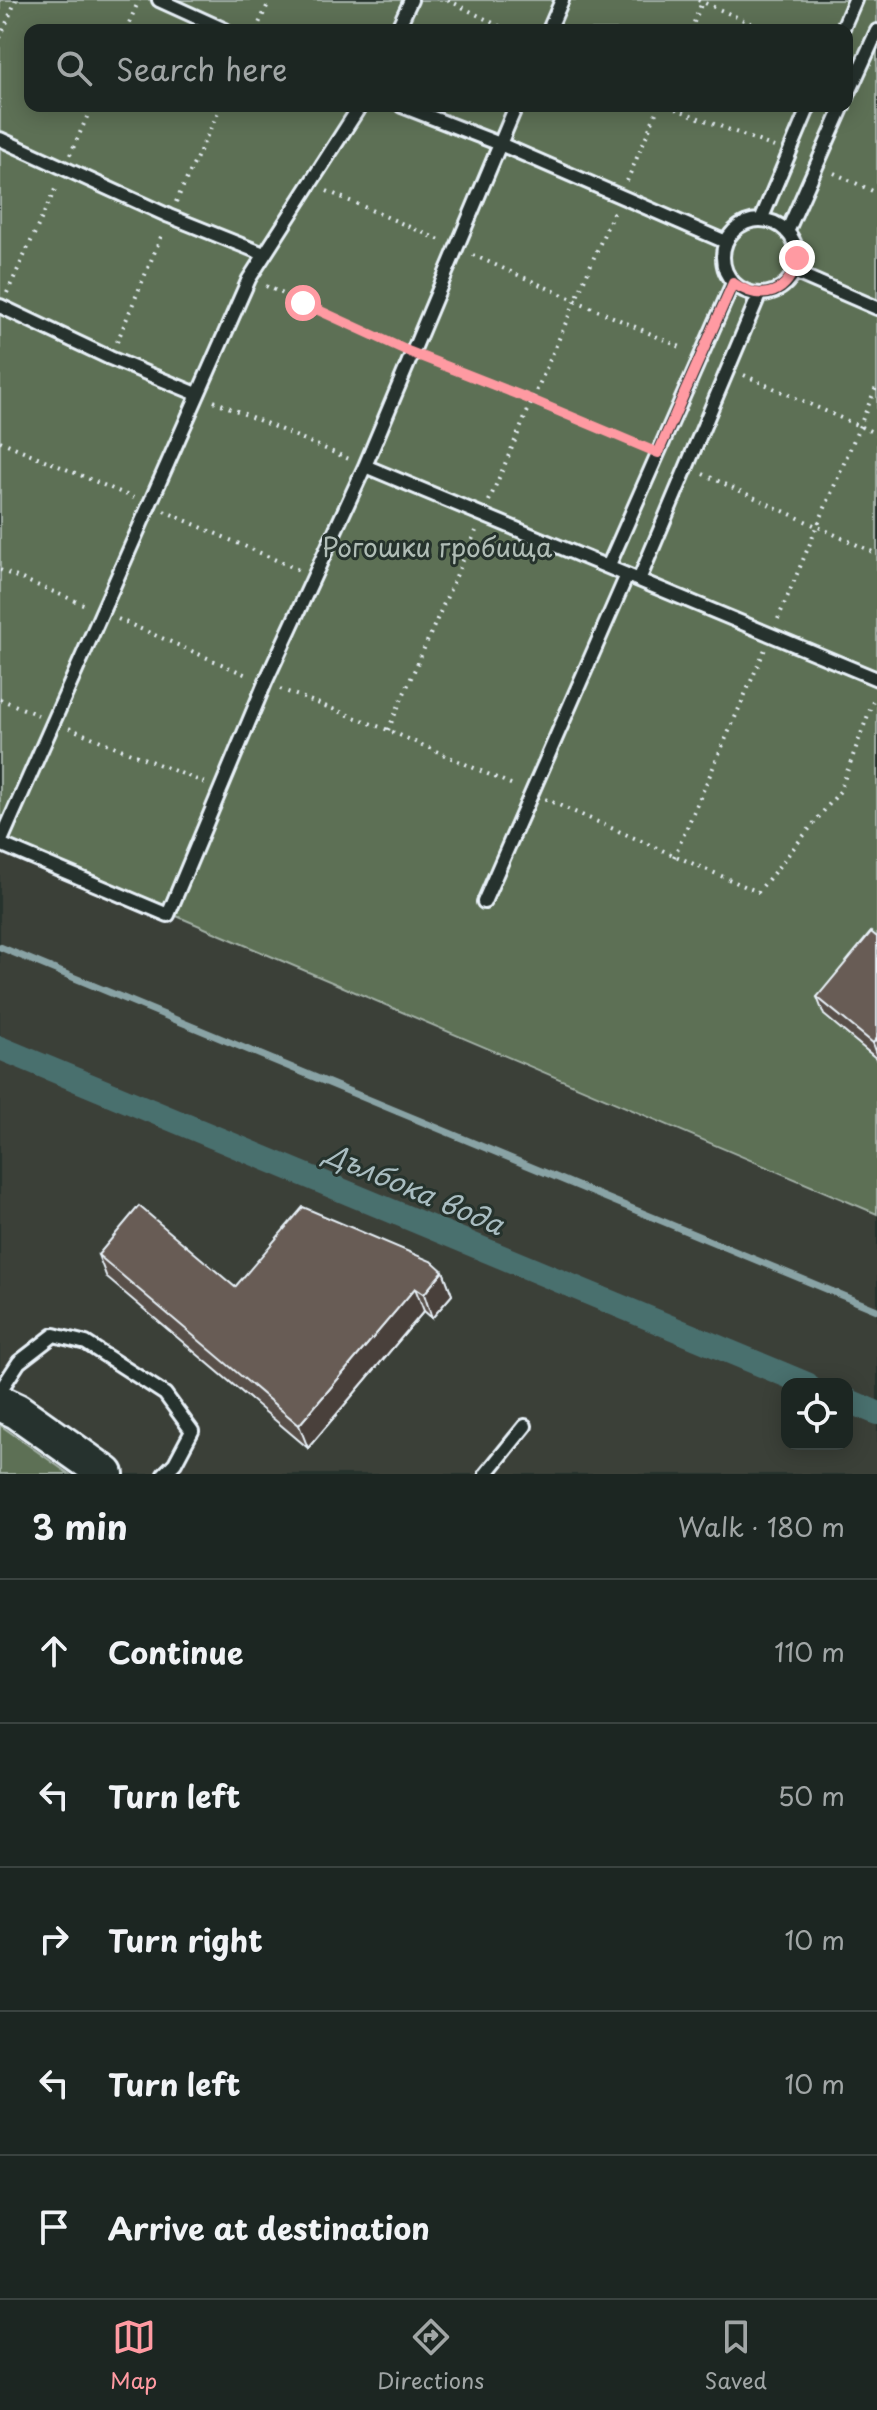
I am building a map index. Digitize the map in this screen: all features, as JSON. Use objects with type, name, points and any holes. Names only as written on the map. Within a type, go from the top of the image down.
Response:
[{"type":"main road","points":[[0,1403],[17,1411],[106,1474]]},
{"type":"lane","points":[[159,0],[212,24]]},
{"type":"lane","points":[[400,24],[411,0]]},
{"type":"lane","points":[[552,24],[562,0]]},
{"type":"lane","points":[[845,24],[855,0]]},
{"type":"lane","points":[[853,84],[877,31]]},
{"type":"lane","points":[[356,112],[249,279],[0,844],[168,915],[265,683],[365,466],[410,352],[513,112]]},
{"type":"lane","points":[[417,112],[500,144],[726,242]]},
{"type":"lane","points":[[761,220],[806,112]]},
{"type":"lane","points":[[787,232],[840,112]]},
{"type":"lane","points":[[0,139],[264,254]]},
{"type":"lane","points":[[761,220],[775,223],[787,232],[795,244],[797,258],[794,272],[786,284],[774,292],[759,295],[733,283],[725,271],[723,257],[726,242],[734,230],[761,220]]},
{"type":"lane","points":[[794,272],[877,308]]},
{"type":"lane","points":[[608,567],[733,283]]},
{"type":"lane","points":[[484,902],[531,793],[687,467],[759,295]]},
{"type":"lane","points":[[0,306],[110,358],[197,394]]},
{"type":"lane","points":[[365,466],[877,679]]},
{"type":"lane","points":[[0,1391],[19,1362],[54,1335],[86,1343],[165,1394],[192,1431],[175,1463],[164,1474]]},
{"type":"lane","points":[[486,1474],[525,1426]]},
{"type":"path","points":[[0,38],[16,0]]},
{"type":"path","points":[[129,24],[139,0]]},
{"type":"path","points":[[259,24],[270,0]]},
{"type":"path","points":[[448,0],[495,24]]},
{"type":"path","points":[[693,24],[701,1],[753,24]]},
{"type":"path","points":[[0,306],[89,112]]},
{"type":"path","points":[[388,730],[656,112]]},
{"type":"path","points":[[310,183],[701,356]]},
{"type":"path","points":[[249,279],[410,352],[658,453]]},
{"type":"path","points":[[728,368],[877,434]]},
{"type":"path","points":[[197,394],[365,466]]},
{"type":"path","points":[[687,467],[877,554]]},
{"type":"path","points":[[0,570],[265,683],[388,730],[758,892],[840,791],[877,690]]},
{"type":"path","points":[[0,699],[221,789]]},
{"type":"shaded area","points":[[0,841],[877,1214],[877,1474],[69,1474],[0,1425]]},
{"type":"green space","name":"Рогошки гробища","points":[[0,0],[877,0],[877,1214],[0,841]]},
{"type":"green space","points":[[0,1425],[69,1474],[0,1474]]},
{"type":"building","points":[[871,932],[877,937],[877,1038],[873,1043],[817,997]]},
{"type":"building","points":[[139,1206],[235,1287],[303,1207],[433,1262],[443,1271],[424,1294],[415,1288],[299,1425],[98,1255]]},
{"type":"waterway","points":[[0,947],[877,1310]]},
{"type":"waterway","name":"Дълбока вода","points":[[0,1048],[793,1378]]},
{"type":"waterway","name":"Дълбока вода","points":[[853,1403],[877,1413]]},
{"type":"route","points":[[303,303],[410,352],[658,453],[733,283],[759,295],[774,292],[786,284],[794,272],[797,258]]}]
